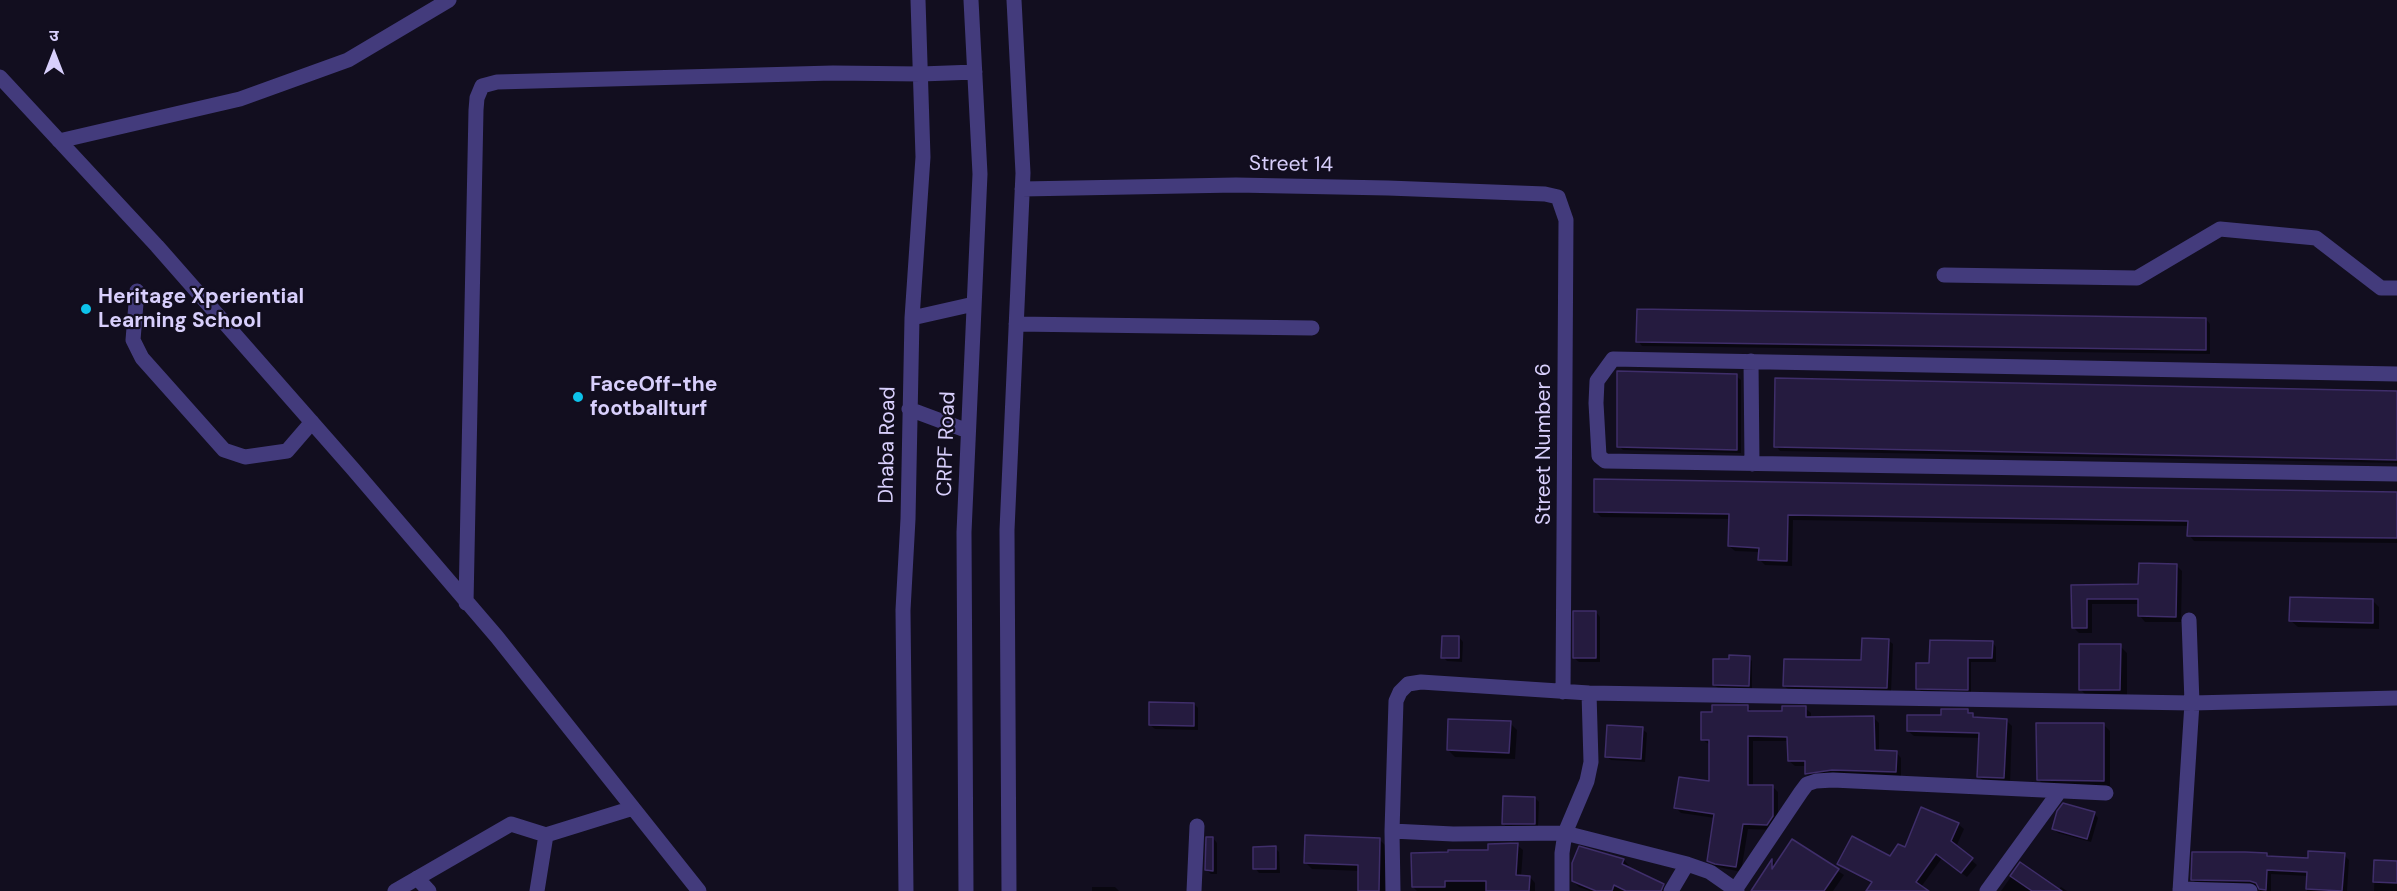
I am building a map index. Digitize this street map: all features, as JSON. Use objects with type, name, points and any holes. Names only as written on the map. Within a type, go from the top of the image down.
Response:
[{"type":"street","points":[[58,141],[240,99],[348,60],[449,0]]},
{"type":"street","name":"Dhaba Road","points":[[906,891],[903,610],[908,519],[912,318],[923,157],[918,0]]},
{"type":"street","name":"CRPF Road","points":[[966,891],[964,532],[980,174],[970,0]]},
{"type":"street","points":[[1009,891],[1007,530],[1023,172],[1014,0]]},
{"type":"street","points":[[466,603],[476,110],[477,98],[482,86],[497,82],[833,73],[975,72]]},
{"type":"street","points":[[0,77],[157,246],[497,637],[699,891]]},
{"type":"street","name":"Street 14","points":[[1022,189],[1236,185],[1388,188],[1545,194],[1558,197]]},
{"type":"street","name":"Street Number 6","points":[[1558,197],[1566,220],[1563,692]]},
{"type":"street","points":[[1944,275],[2137,278],[2220,229],[2316,238],[2381,288],[2397,288]]},
{"type":"street","points":[[137,291],[133,340],[142,358],[224,450],[245,457],[287,451],[312,422]]},
{"type":"street","points":[[912,318],[974,304]]},
{"type":"street","points":[[1016,324],[1312,328]]},
{"type":"street","points":[[2397,374],[1612,358],[1597,381],[1596,403],[1599,456],[1605,461],[2397,474]]},
{"type":"street","points":[[1751,361],[1752,464]]},
{"type":"street","points":[[909,409],[968,431]]},
{"type":"street","points":[[2189,620],[2192,703],[2180,890],[2250,891]]},
{"type":"street","points":[[1393,891],[1392,831],[1396,701],[1400,692],[1408,684],[1421,682],[1589,693],[2192,703],[2397,698]]},
{"type":"street","points":[[1562,891],[1562,853],[1565,833],[1587,781],[1591,762],[1589,693]]},
{"type":"street","points":[[1392,831],[1453,834],[1565,833],[1687,864],[1710,872],[1736,890],[1801,792],[1807,784],[1816,781],[2106,793]]},
{"type":"street","points":[[1987,891],[2059,792]]},
{"type":"street","points":[[395,891],[511,824],[546,835],[633,808]]},
{"type":"street","points":[[1194,891],[1197,825]]},
{"type":"street","points":[[537,891],[546,835]]},
{"type":"street","points":[[1671,891],[1687,864]]},
{"type":"street","points":[[417,878],[429,891]]},
{"type":"building","points":[[1637,309],[2206,318],[2206,350],[1636,342]]},
{"type":"building","points":[[1617,371],[1737,374],[1737,450],[1617,447]]},
{"type":"building","points":[[1775,378],[2397,391],[2397,460],[1774,447]]},
{"type":"building","points":[[1594,479],[2397,492],[2397,538],[2187,536],[2188,521],[1788,515],[1787,561],[1758,560],[1759,548],[1728,546],[1729,514],[1594,512]]},
{"type":"building","points":[[2139,563],[2177,564],[2176,617],[2138,616],[2138,599],[2087,599],[2087,628],[2072,628],[2071,585],[2138,584]]},
{"type":"building","points":[[2290,597],[2373,599],[2373,623],[2289,621]]},
{"type":"building","points":[[1573,611],[1596,611],[1596,658],[1573,658]]},
{"type":"building","points":[[1442,636],[1459,636],[1459,658],[1441,658]]},
{"type":"building","points":[[1862,638],[1889,639],[1887,688],[1783,686],[1784,659],[1861,660]]},
{"type":"building","points":[[1930,640],[1993,641],[1992,658],[1968,658],[1968,690],[1916,689],[1916,663],[1929,663]]},
{"type":"building","points":[[2079,644],[2121,644],[2120,690],[2079,690]]},
{"type":"building","points":[[1729,655],[1750,656],[1749,686],[1713,685],[1713,659],[1729,659]]},
{"type":"building","points":[[1149,702],[1194,703],[1194,726],[1149,725]]},
{"type":"building","points":[[1712,705],[1748,705],[1748,711],[1782,711],[1782,706],[1806,706],[1806,717],[1874,716],[1875,750],[1897,751],[1896,772],[1832,770],[1805,774],[1805,761],[1788,761],[1787,737],[1748,736],[1748,785],[1773,785],[1773,816],[1767,825],[1743,824],[1736,867],[1715,864],[1707,861],[1714,814],[1674,808],[1679,777],[1709,781],[1709,740],[1701,740],[1701,712],[1712,712]]},
{"type":"building","points":[[1941,709],[1968,709],[1968,713],[1973,713],[1973,717],[2007,719],[2004,778],[1977,777],[1979,733],[1907,731],[1907,715],[1941,715]]},
{"type":"building","points":[[1448,719],[1511,721],[1509,753],[1447,750]]},
{"type":"building","points":[[2036,723],[2104,723],[2104,781],[2037,780]]},
{"type":"building","points":[[1607,725],[1643,727],[1641,759],[1605,757]]},
{"type":"building","points":[[1503,796],[1535,797],[1535,824],[1502,824]]},
{"type":"building","points":[[2063,803],[2095,812],[2087,839],[2052,829],[2057,811]]},
{"type":"building","points":[[1921,807],[1959,823],[1951,841],[1973,858],[1961,873],[1936,854],[1916,882],[1929,891],[1866,891],[1872,882],[1837,864],[1852,836],[1890,856],[1898,844],[1905,847]]},
{"type":"building","points":[[1305,835],[1380,838],[1379,891],[1358,891],[1358,865],[1304,863]]},
{"type":"building","points":[[1206,837],[1213,837],[1213,871],[1205,870]]},
{"type":"building","points":[[1792,839],[1839,869],[1824,891],[1751,891],[1772,859],[1772,869]]},
{"type":"building","points":[[1518,843],[1516,875],[1530,876],[1529,891],[1486,891],[1486,881],[1445,881],[1445,887],[1412,887],[1411,853],[1488,850],[1488,844]]},
{"type":"building","points":[[1276,846],[1276,869],[1253,869],[1253,847]]},
{"type":"building","points":[[1579,846],[1624,859],[1622,864],[1664,884],[1661,891],[1626,891],[1614,885],[1612,891],[1596,891],[1572,881],[1572,863]]},
{"type":"building","points":[[2308,851],[2345,853],[2342,891],[2306,889],[2307,872],[2267,870],[2266,890],[2259,889],[2256,883],[2250,881],[2191,880],[2192,852],[2267,853],[2267,856],[2308,858]]},
{"type":"building","points":[[2374,860],[2397,861],[2397,883],[2373,882]]},
{"type":"building","points":[[2020,862],[2062,891],[2032,891],[2010,876]]},
{"type":"place","name":"Heritage Xperiential Learning School","points":[[86,309]]},
{"type":"place","name":"FaceOff-the footballturf","points":[[578,397]]}]
